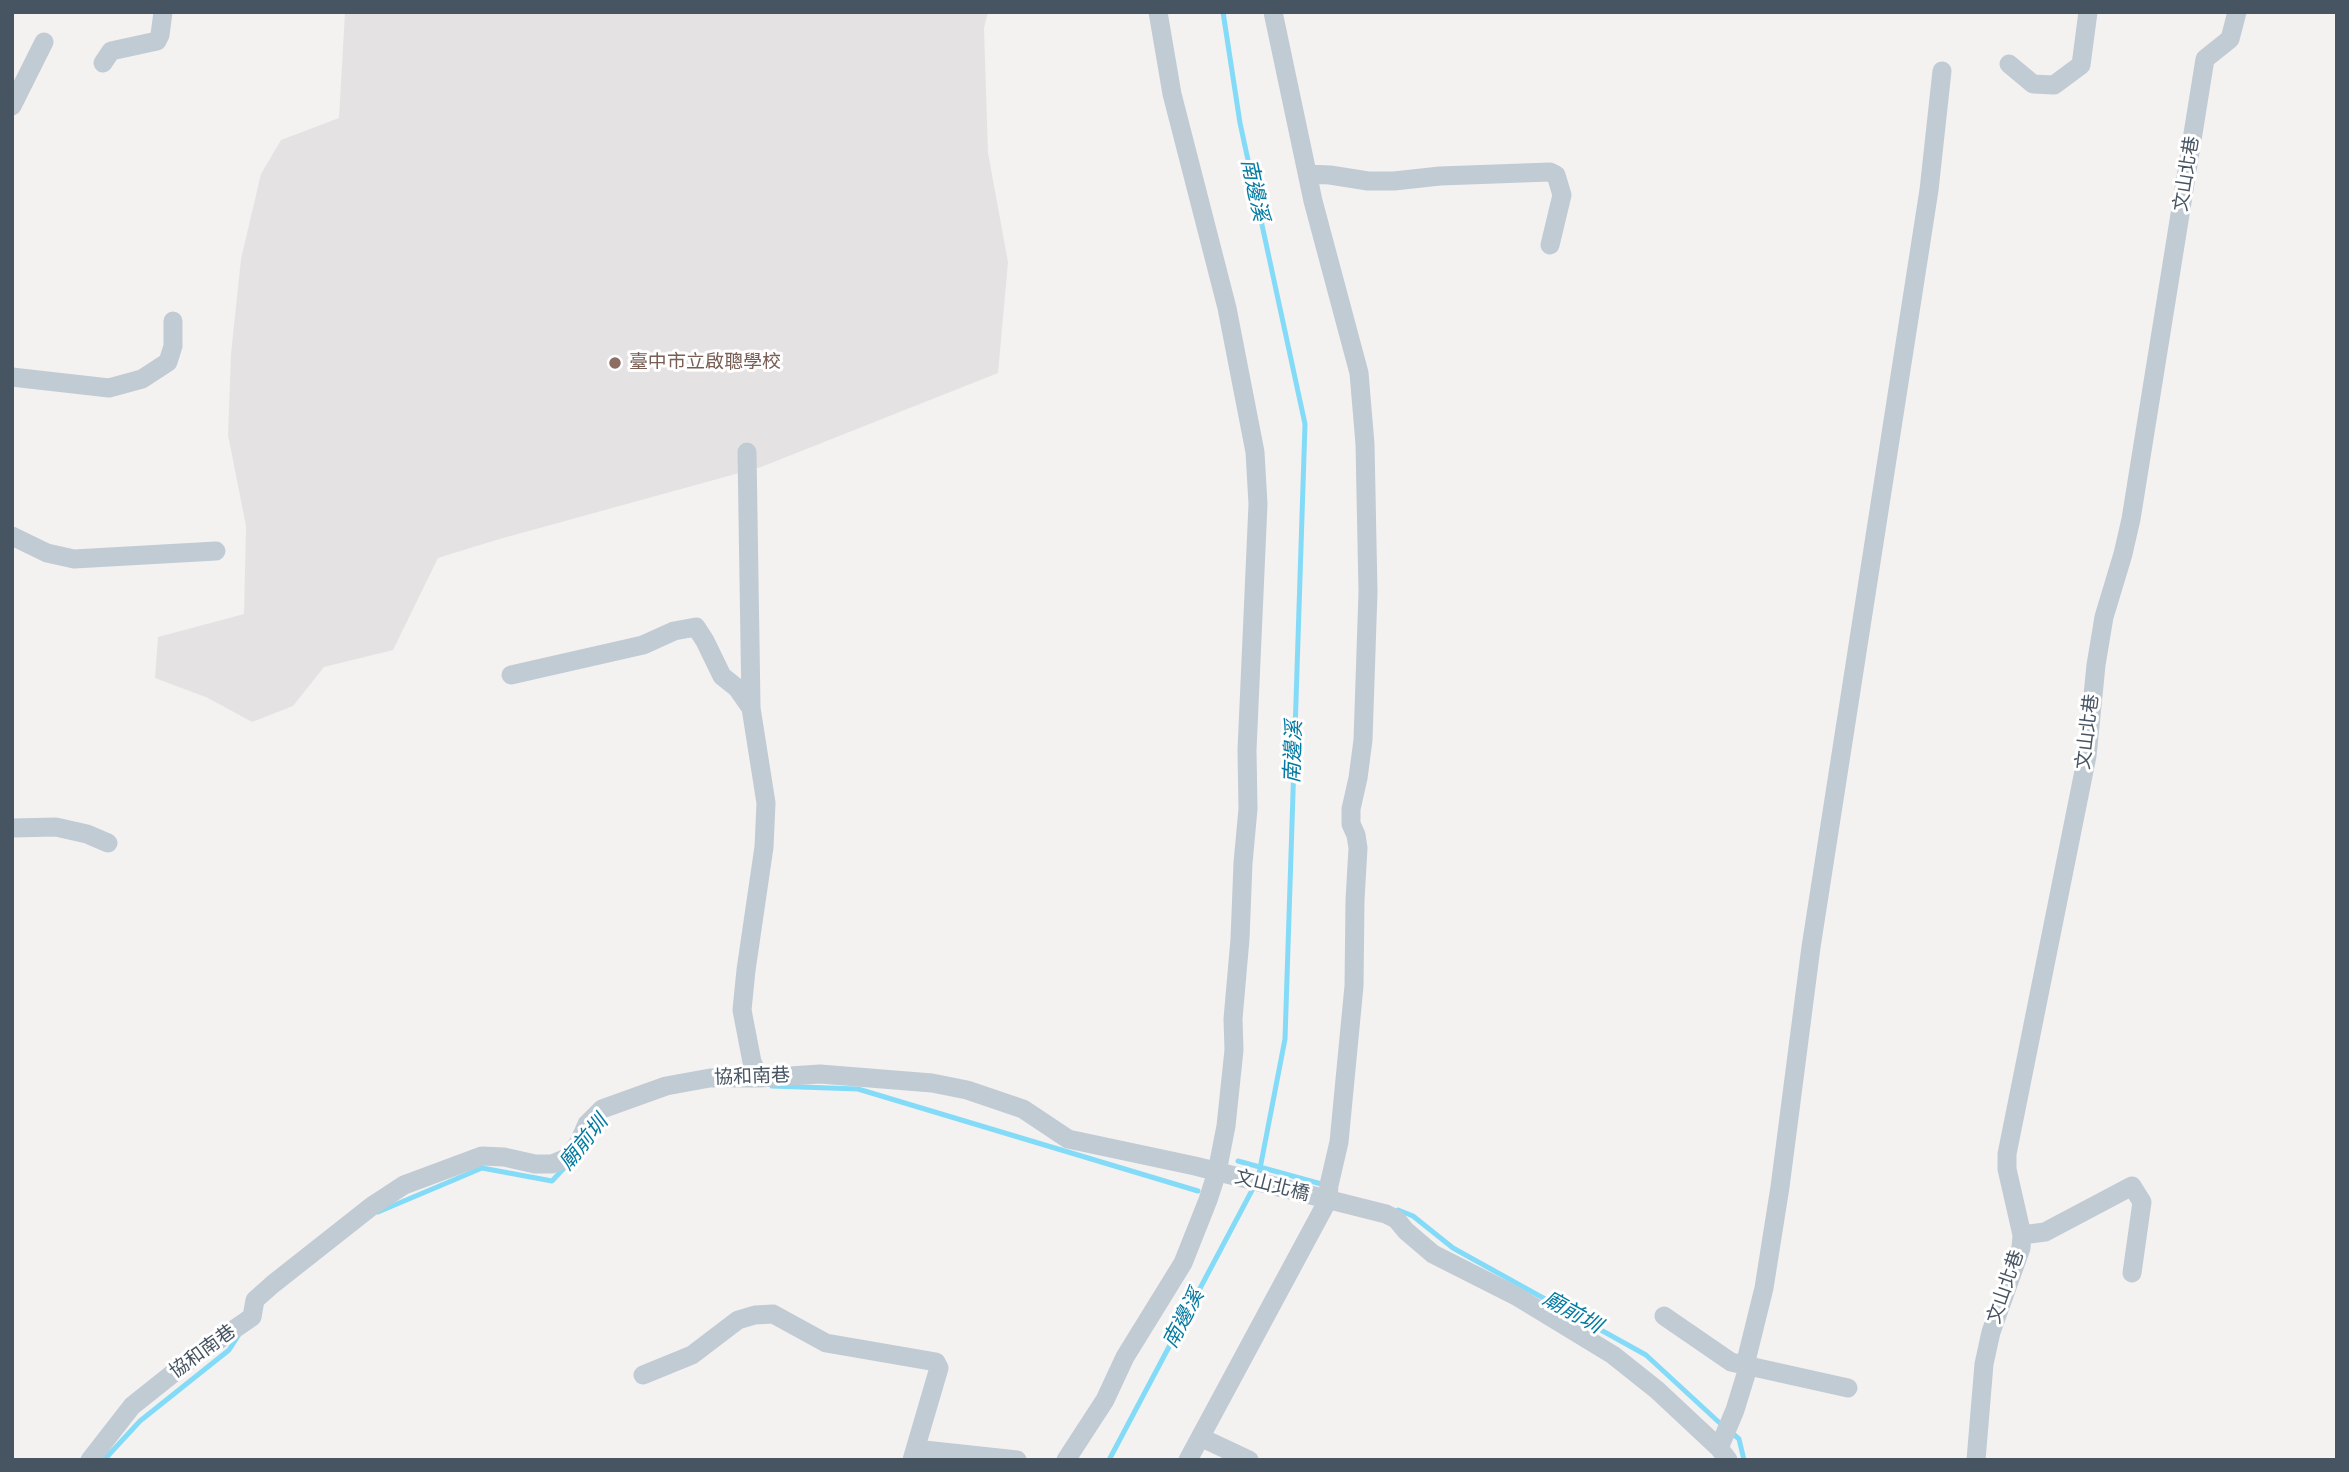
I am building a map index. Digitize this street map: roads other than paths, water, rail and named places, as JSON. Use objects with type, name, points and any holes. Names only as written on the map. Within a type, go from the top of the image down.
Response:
[{"type":"street","points":[[103,63],[111,51],[157,41],[163,12]]},
{"type":"street","points":[[1066,1460],[1105,1400],[1125,1357],[1183,1264],[1217,1172],[1226,1126],[1234,1050],[1233,1019],[1248,809],[1247,750],[1258,504],[1256,465],[1227,308],[1172,94],[1158,12]]},
{"type":"street","points":[[1188,1460],[1328,1200],[1339,1142],[1354,986],[1358,848],[1356,835],[1350,824],[1363,740],[1368,592],[1359,373],[1308,174],[1273,12]]},
{"type":"street","points":[[2009,64],[2033,84],[2054,85],[2081,65],[2088,12]]},
{"type":"street","name":"文山北巷","points":[[1976,1460],[1984,1364],[1990,1332],[2021,1248],[2022,1235],[2007,1169],[2007,1154],[2087,756],[2096,664],[2104,617],[2131,519],[2205,59],[2231,39],[2237,12]]},
{"type":"street","points":[[12,106],[44,42]]},
{"type":"street","points":[[1328,1200],[1386,1214],[1396,1219],[1433,1254],[1516,1296],[1613,1355],[1657,1390],[1723,1454],[1747,1371],[1745,1365],[1764,1288],[1780,1187],[1815,921],[1929,190],[1942,71]]},
{"type":"street","points":[[1308,174],[1368,181],[1394,181],[1440,176],[1550,172],[1556,175],[1562,195],[1550,236],[1550,245]]},
{"type":"street","points":[[12,377],[109,388],[142,379],[167,362],[173,346],[173,321]]},
{"type":"street","points":[[747,452],[751,708],[766,803],[764,847],[742,1010],[752,1062],[760,1078]]},
{"type":"street","points":[[12,536],[47,552],[74,559],[216,551]]},
{"type":"street","points":[[511,675],[643,645],[674,631],[696,627],[722,676],[737,688],[751,708]]},
{"type":"street","points":[[12,828],[55,827],[88,834],[108,843]]},
{"type":"street","name":"協和南巷","points":[[90,1460],[132,1406],[191,1359],[252,1317],[255,1300],[273,1284],[372,1206],[404,1185],[482,1156],[552,1164],[569,1157],[587,1125],[602,1109],[666,1086],[710,1078],[820,1074],[932,1083],[967,1090],[1023,1109],[1068,1139],[1217,1172]]},
{"type":"street","name":"文山北橋","points":[[1217,1172],[1328,1200]]},
{"type":"street","points":[[2022,1235],[2045,1232],[2132,1186],[2142,1202],[2132,1273]]},
{"type":"street","points":[[643,1375],[692,1355],[738,1320],[755,1315],[774,1314],[826,1343],[936,1362],[939,1368],[914,1454],[1017,1460]]},
{"type":"street","points":[[1664,1316],[1731,1362],[1848,1388]]},
{"type":"street","points":[[1202,1438],[1249,1460]]},
{"type":"waterway","name":"南邊溪","points":[[1109,1460],[1258,1179],[1285,1039],[1305,424],[1240,123],[1223,12]]},
{"type":"waterway","name":"廟前圳","points":[[772,1086],[858,1089],[1198,1191]]},
{"type":"waterway","name":"廟前圳","points":[[588,1142],[602,1121]]},
{"type":"waterway","name":"廟前圳","points":[[1238,1161],[1325,1185]]},
{"type":"waterway","name":"廟前圳","points":[[378,1212],[482,1168],[552,1181],[565,1167]]},
{"type":"waterway","name":"廟前圳","points":[[1398,1210],[1413,1216],[1453,1248],[1646,1355],[1723,1426]]},
{"type":"waterway","name":"廟前圳","points":[[104,1460],[140,1421],[229,1350],[238,1336]]},
{"type":"waterway","name":"廟前圳","points":[[1731,1432],[1739,1439],[1744,1460]]},
{"type":"place","name":"臺中市立啟聰學校","points":[[615,363]]}]
